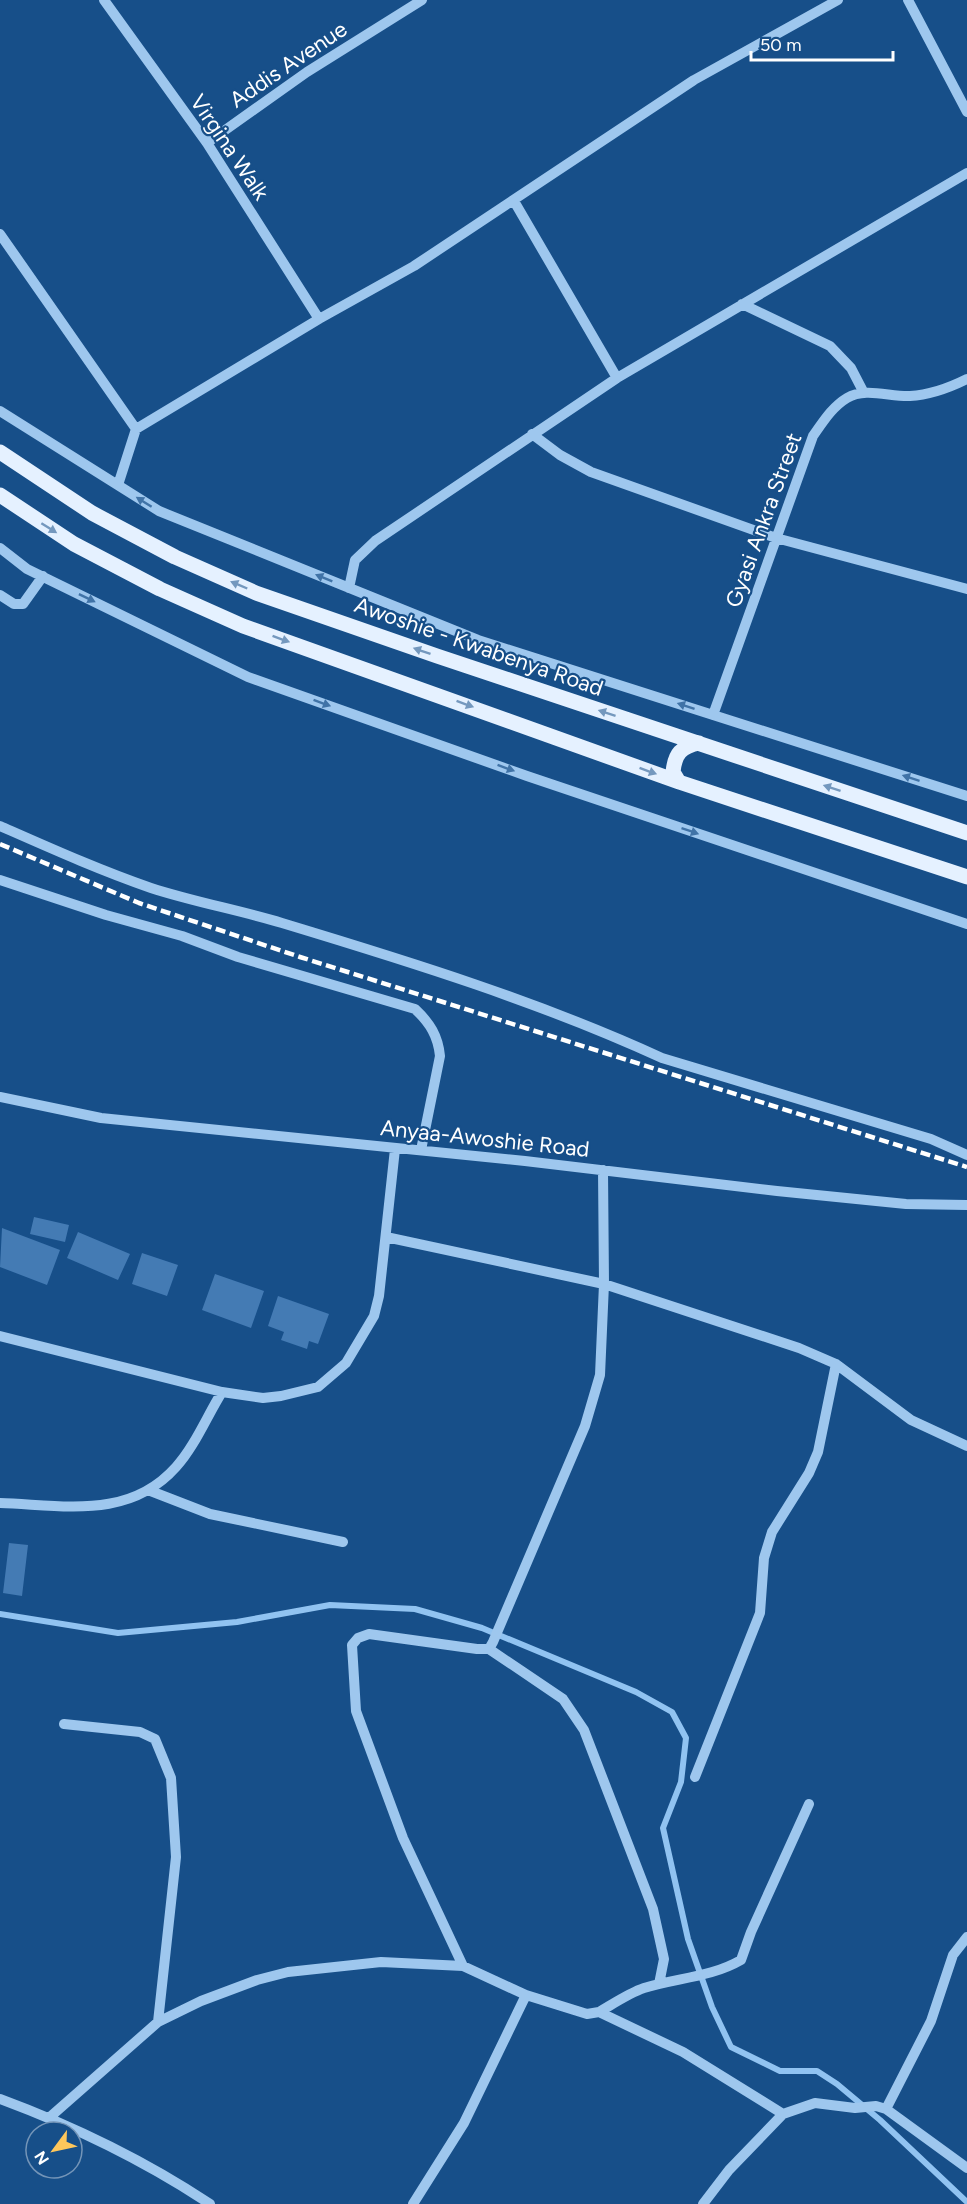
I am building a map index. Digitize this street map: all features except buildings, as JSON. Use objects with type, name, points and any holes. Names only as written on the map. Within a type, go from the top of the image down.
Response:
[{"type":"main road","name":"Awoshie - Kwabenya Road","points":[[0,452],[92,513],[175,557],[256,593],[967,833]]},
{"type":"main road","points":[[0,495],[74,544],[160,589],[243,626],[679,782],[967,877]]},
{"type":"main road","points":[[679,782],[673,771],[678,753],[686,746],[699,743]]},
{"type":"street","name":"Virgina Walk","points":[[104,0],[207,143],[319,319]]},
{"type":"street","name":"Addis Avenue","points":[[207,143],[307,72],[422,0]]},
{"type":"street","points":[[118,485],[136,429],[319,319],[414,266],[694,80],[838,0]]},
{"type":"street","points":[[908,0],[963,95],[967,112]]},
{"type":"street","points":[[349,588],[355,560],[370,545],[532,434],[617,378],[967,172]]},
{"type":"street","points":[[514,201],[617,378]]},
{"type":"street","points":[[0,234],[136,429]]},
{"type":"street","points":[[742,304],[830,346],[851,368],[864,393]]},
{"type":"street","name":"Gyasi Ankra Street","points":[[713,715],[813,436],[833,408],[849,396],[864,393],[917,395],[949,388],[967,379]]},
{"type":"street","points":[[0,411],[159,511],[478,640],[967,796]]},
{"type":"street","points":[[532,434],[560,455],[591,472],[776,538],[967,589]]},
{"type":"street","points":[[0,548],[27,569],[248,676],[527,776],[967,924]]},
{"type":"street","points":[[0,595],[14,604],[23,604],[43,576]]},
{"type":"street","points":[[0,826],[69,857],[152,888],[279,922],[424,966],[625,1040],[662,1058],[931,1139],[967,1155]]},
{"type":"street","points":[[0,880],[106,915],[182,936],[238,957],[415,1009],[432,1029],[439,1042],[440,1056],[421,1150]]},
{"type":"street","name":"Anyaa-Awoshie Road","points":[[0,1097],[91,1117],[421,1150],[894,1203],[967,1205]]},
{"type":"street","points":[[0,1336],[222,1392],[262,1398],[318,1387],[346,1363],[374,1316],[379,1296],[396,1149]]},
{"type":"street","points":[[491,1645],[591,1406],[600,1375],[604,1284],[603,1170]]},
{"type":"street","points":[[386,1237],[604,1284],[799,1348],[836,1364],[911,1420],[967,1446]]},
{"type":"street","points":[[694,1777],[760,1613],[764,1558],[772,1532],[809,1473],[818,1452],[836,1364]]},
{"type":"street","points":[[0,1503],[100,1506],[119,1503],[148,1491],[177,1466],[222,1392]]},
{"type":"street","points":[[148,1491],[210,1514],[343,1542]]},
{"type":"street","points":[[463,1966],[403,1838],[356,1711],[352,1645],[358,1638],[369,1634],[477,1649],[491,1645]]},
{"type":"street","points":[[491,1645],[562,1699],[584,1730],[653,1909],[664,1959],[658,1984]]},
{"type":"street","points":[[64,1724],[140,1732],[154,1739],[171,1778],[176,1857],[158,2022]]},
{"type":"street","points":[[50,2118],[158,2022],[201,2001],[288,1972],[381,1962],[463,1966],[526,1995],[587,2014],[599,2012],[641,1989],[687,1980],[705,1972],[722,1971],[741,1960],[751,1932],[809,1804]]},
{"type":"street","points":[[881,2107],[930,2021],[953,1955],[967,1937]]},
{"type":"street","points":[[413,2204],[464,2122],[526,1995]]},
{"type":"street","points":[[599,2012],[683,2052],[783,2114]]},
{"type":"street","points":[[0,2099],[50,2118],[174,2180],[210,2204]]},
{"type":"street","points":[[703,2204],[729,2169],[783,2114],[815,2103],[855,2108],[881,2107],[967,2168]]},
{"type":"waterway","points":[[0,1614],[118,1633],[237,1622],[330,1605],[415,1609],[482,1628],[636,1692],[672,1712],[686,1738],[681,1782],[663,1828],[688,1939],[712,2007],[731,2047],[780,2071],[817,2071],[837,2084],[880,2120],[967,2202]]},
{"type":"railway","points":[[0,844],[139,903],[300,957],[967,1167]]}]
